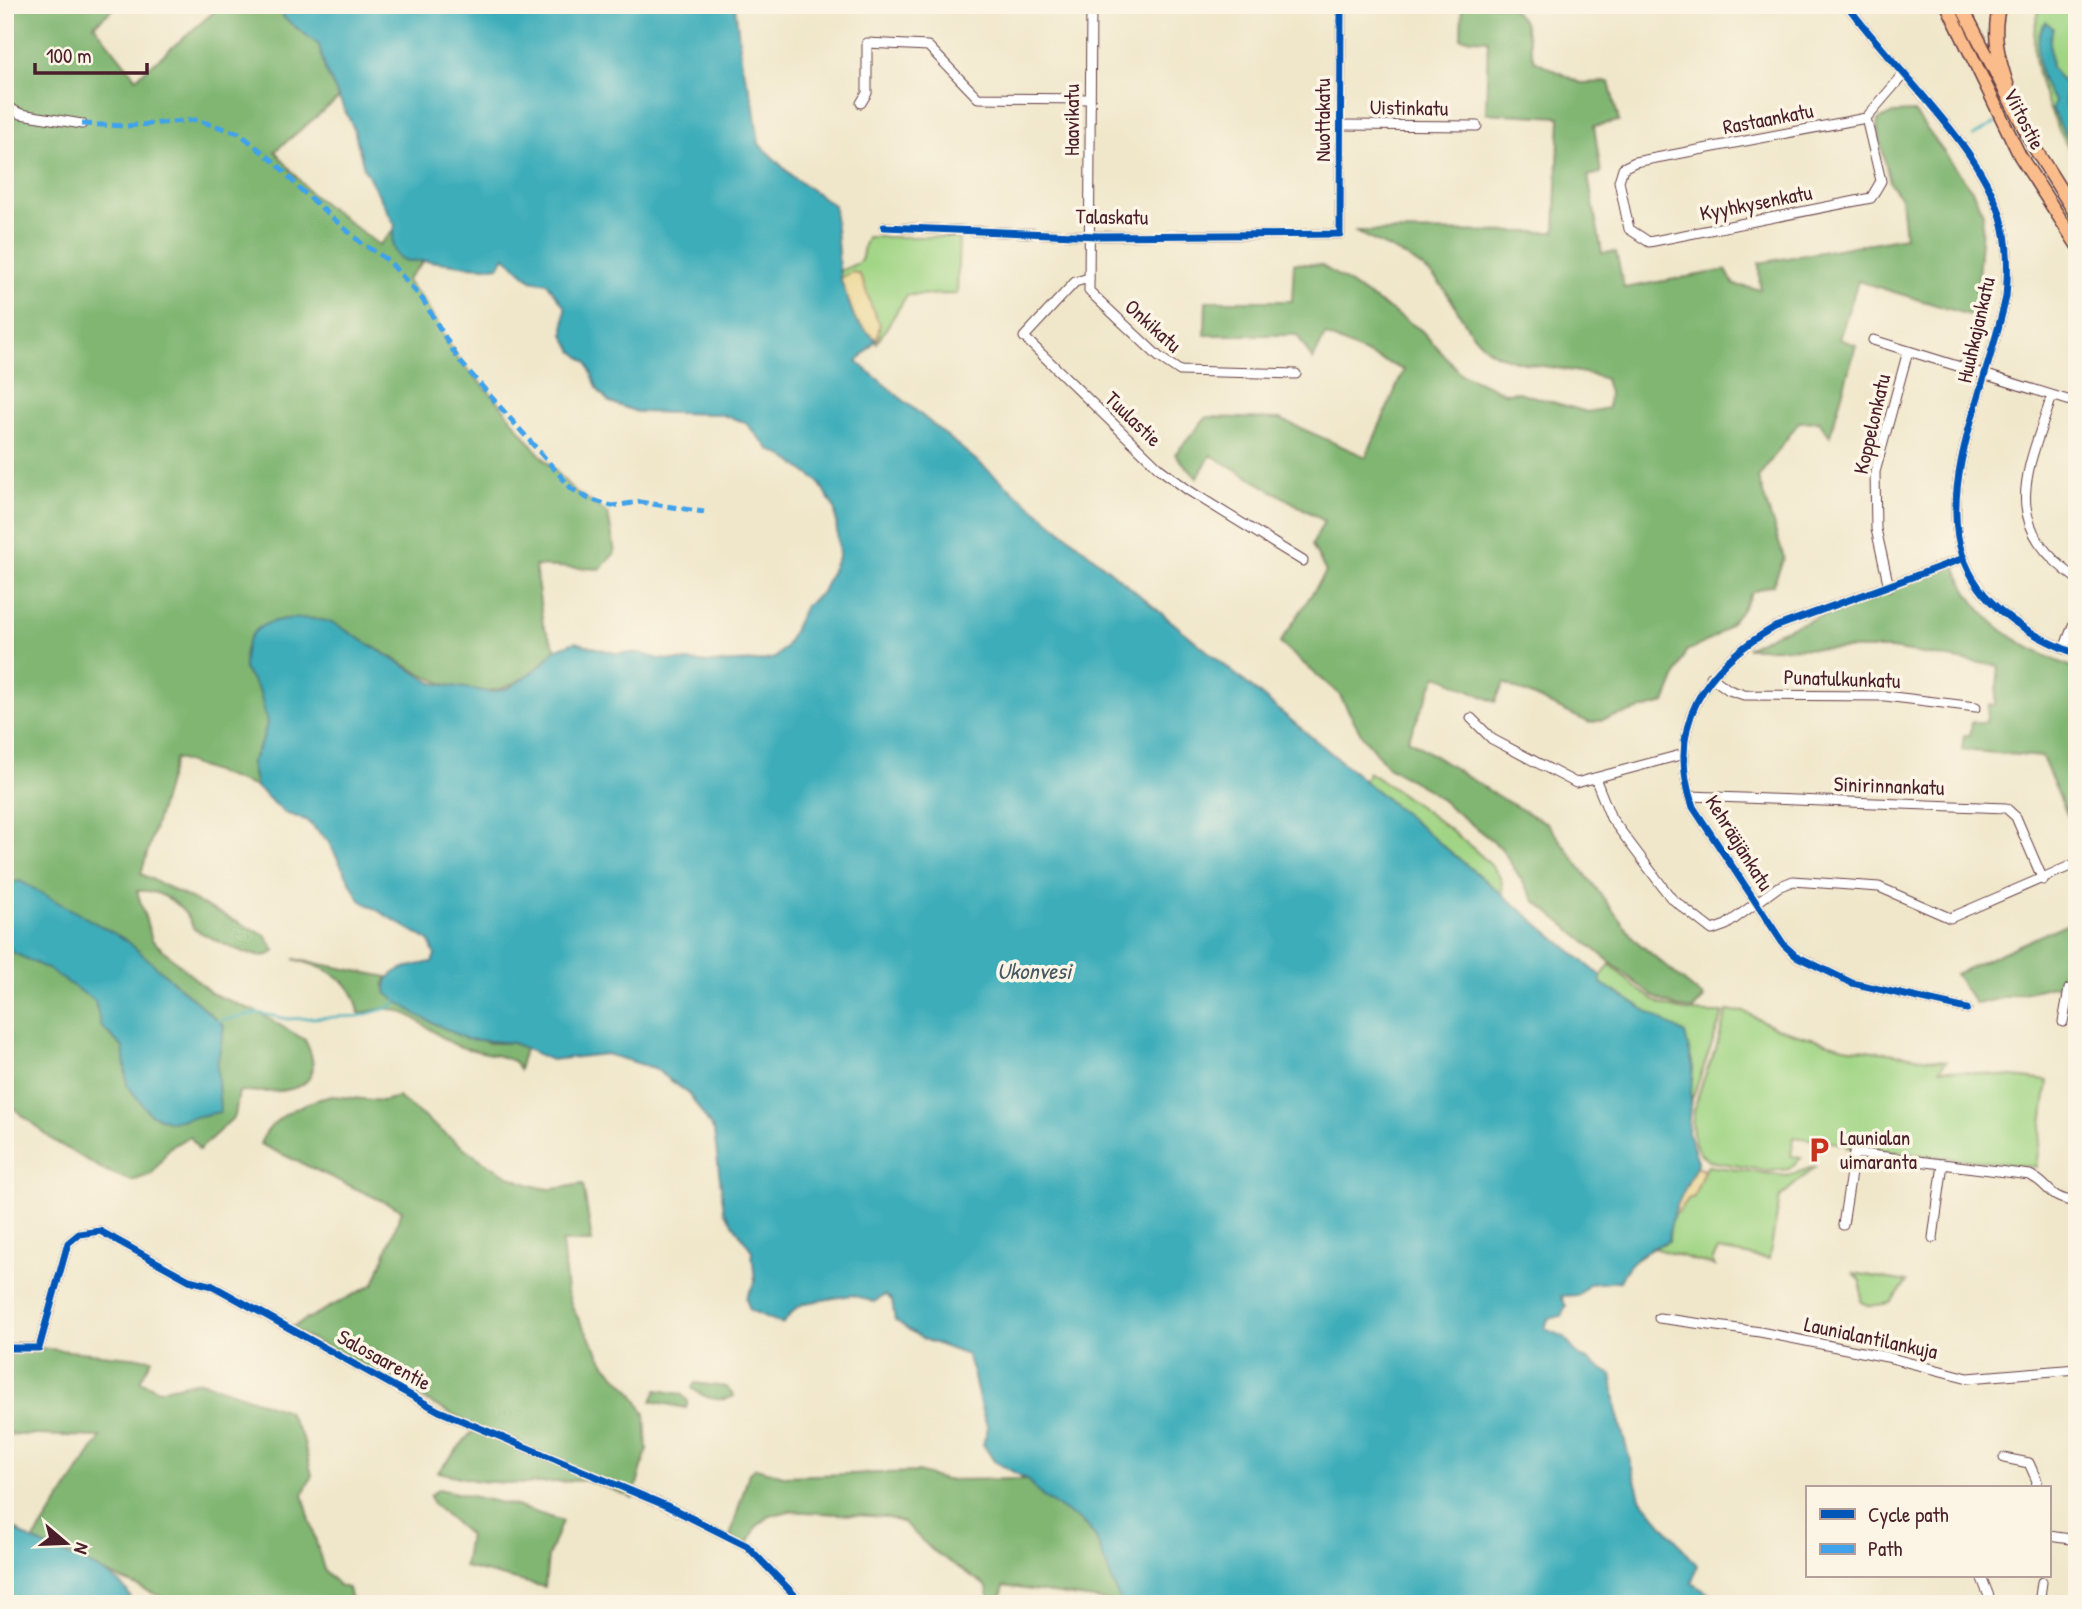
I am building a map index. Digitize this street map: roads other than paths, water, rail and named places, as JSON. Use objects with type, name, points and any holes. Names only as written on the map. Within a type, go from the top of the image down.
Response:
[{"type":"highway","name":"Viitostie","points":[[1947,5],[2020,156],[2077,245]]},
{"type":"highway","name":"Viitostie","points":[[1961,5],[2020,121],[2077,216]]},
{"type":"highway","points":[[2000,5],[1996,33],[1998,54],[2020,121]]},
{"type":"street","name":"Haavikatu","points":[[1090,235],[1091,5]]},
{"type":"street","name":"Nuottakatu","points":[[1340,234],[1341,5]]},
{"type":"street","name":"Huuhkajankatu","points":[[1847,5],[1975,164],[2001,217],[2007,261],[2006,297],[1958,463],[1954,488],[1954,514],[1964,558],[1980,586],[2002,613],[2077,654]]},
{"type":"street","points":[[861,103],[867,93],[867,43],[928,46],[978,98],[1089,99]]},
{"type":"street","points":[[1866,118],[1903,75]]},
{"type":"street","points":[[5,106],[20,114],[82,124]]},
{"type":"street","name":"Rastaankatu","points":[[1623,168],[1635,162],[1866,118]]},
{"type":"street","name":"Kyyhkysenkatu","points":[[1623,168],[1619,181],[1629,229],[1649,242],[1871,198],[1881,181],[1866,118]]},
{"type":"street","name":"Uistinkatu","points":[[1340,125],[1477,126]]},
{"type":"street","name":"Talaskatu","points":[[884,227],[1090,235],[1340,234]]},
{"type":"street","points":[[1088,278],[1090,235]]},
{"type":"street","name":"Onkikatu","points":[[1088,278],[1089,291],[1159,357],[1180,371],[1296,374]]},
{"type":"street","name":"Tuulastie","points":[[1088,278],[1075,282],[1024,337],[1160,469],[1188,490],[1303,561]]},
{"type":"street","points":[[1873,340],[2074,402]]},
{"type":"street","name":"Koppelonkatu","points":[[1889,587],[1876,528],[1875,472],[1908,351]]},
{"type":"street","points":[[2052,396],[2028,469],[2025,495],[2031,532],[2051,561],[2077,579]]},
{"type":"street","name":"Kehrääjänkatu","points":[[1964,558],[1775,627],[1746,643],[1711,677],[1690,717],[1685,754],[1690,796],[1709,834],[1784,945],[1806,963],[1852,983],[1967,1009]]},
{"type":"street","points":[[2064,649],[2077,615]]},
{"type":"street","name":"Punatulkunkatu","points":[[1711,677],[1729,690],[1744,695],[1885,696],[1976,707]]},
{"type":"street","points":[[1471,718],[1492,739],[1576,783],[1685,754]]},
{"type":"street","points":[[1595,778],[1611,818],[1671,898],[1712,930],[1726,925],[1793,881],[1880,887],[1950,918],[2077,863]]},
{"type":"street","name":"Sinirinnankatu","points":[[1690,796],[2006,808],[2016,817],[2043,880]]},
{"type":"street","points":[[2063,1022],[2073,990]]},
{"type":"street","points":[[1843,1225],[1854,1153],[2030,1175],[2039,1179],[2049,1194],[2077,1202]]},
{"type":"street","points":[[1933,1238],[1943,1164]]},
{"type":"street","name":"Salosaarentie","points":[[5,1348],[39,1348],[68,1243],[79,1234],[100,1231],[189,1280],[213,1286],[439,1411],[667,1506],[747,1546],[803,1604]]},
{"type":"street","name":"Launialantilankuja","points":[[1659,1318],[1760,1332],[1898,1359],[1968,1378],[2077,1369]]},
{"type":"street","points":[[2004,1458],[2029,1463],[2037,1481],[2036,1486]]},
{"type":"street","points":[[2050,1536],[2077,1540]]},
{"type":"street","points":[[1982,1578],[1992,1604]]},
{"type":"street","points":[[2039,1604],[2042,1582]]},
{"type":"water","name":"Ukonvesi","points":[[281,5],[735,5],[742,66],[753,100],[759,144],[794,178],[834,205],[840,278],[855,320],[876,340],[857,362],[1601,976],[1601,983],[1685,1034],[1693,1067],[1688,1133],[1698,1161],[1675,1210],[1669,1241],[1640,1256],[1629,1266],[1620,1281],[1589,1284],[1579,1295],[1561,1296],[1566,1307],[1561,1316],[1548,1319],[1545,1329],[1564,1337],[1577,1354],[1612,1375],[1616,1409],[1640,1498],[1697,1565],[1692,1583],[1711,1595],[1711,1604],[1121,1604],[1095,1536],[1085,1524],[1043,1497],[1026,1479],[994,1461],[983,1444],[988,1428],[967,1355],[921,1338],[895,1320],[892,1300],[885,1295],[874,1302],[852,1295],[805,1303],[796,1308],[782,1324],[750,1310],[746,1298],[755,1282],[752,1251],[724,1211],[714,1131],[689,1094],[654,1068],[606,1054],[551,1060],[513,1043],[466,1039],[419,1016],[387,994],[386,985],[393,974],[408,967],[432,962],[435,955],[429,941],[360,900],[328,841],[306,820],[285,813],[256,787],[251,763],[263,739],[267,723],[260,692],[244,669],[245,650],[251,636],[259,628],[282,620],[295,618],[332,622],[433,683],[491,692],[509,688],[543,664],[554,650],[575,642],[615,653],[640,653],[659,659],[711,663],[775,658],[786,646],[805,606],[822,592],[839,555],[835,509],[818,481],[784,456],[770,450],[745,422],[719,414],[637,412],[609,402],[598,390],[587,362],[573,351],[564,335],[565,307],[547,283],[531,280],[505,257],[499,266],[489,267],[407,261],[400,258],[393,245],[395,225],[364,168],[354,129],[325,69],[319,45],[284,18]]},
{"type":"water","points":[[2046,22],[2053,28],[2050,38],[2051,68],[2065,84],[2065,103],[2077,125],[2077,157],[2052,110],[2055,101],[2049,94],[2038,63],[2038,40]]},
{"type":"water","points":[[20,881],[126,940],[224,1026],[217,1066],[220,1112],[170,1122],[150,1114],[127,1085],[123,1048],[101,1026],[95,1001],[48,969],[14,953],[5,941],[5,884]]},
{"type":"water","points":[[5,1521],[32,1540],[87,1563],[114,1579],[131,1598],[128,1604],[5,1604]]},
{"type":"waterway","points":[[1973,136],[1995,123]]},
{"type":"waterway","points":[[218,1021],[259,1013],[287,1019],[359,1016],[391,1007],[397,1001]]},
{"type":"place","name":"Launialan uimaranta","points":[[1819,1150]]}]
